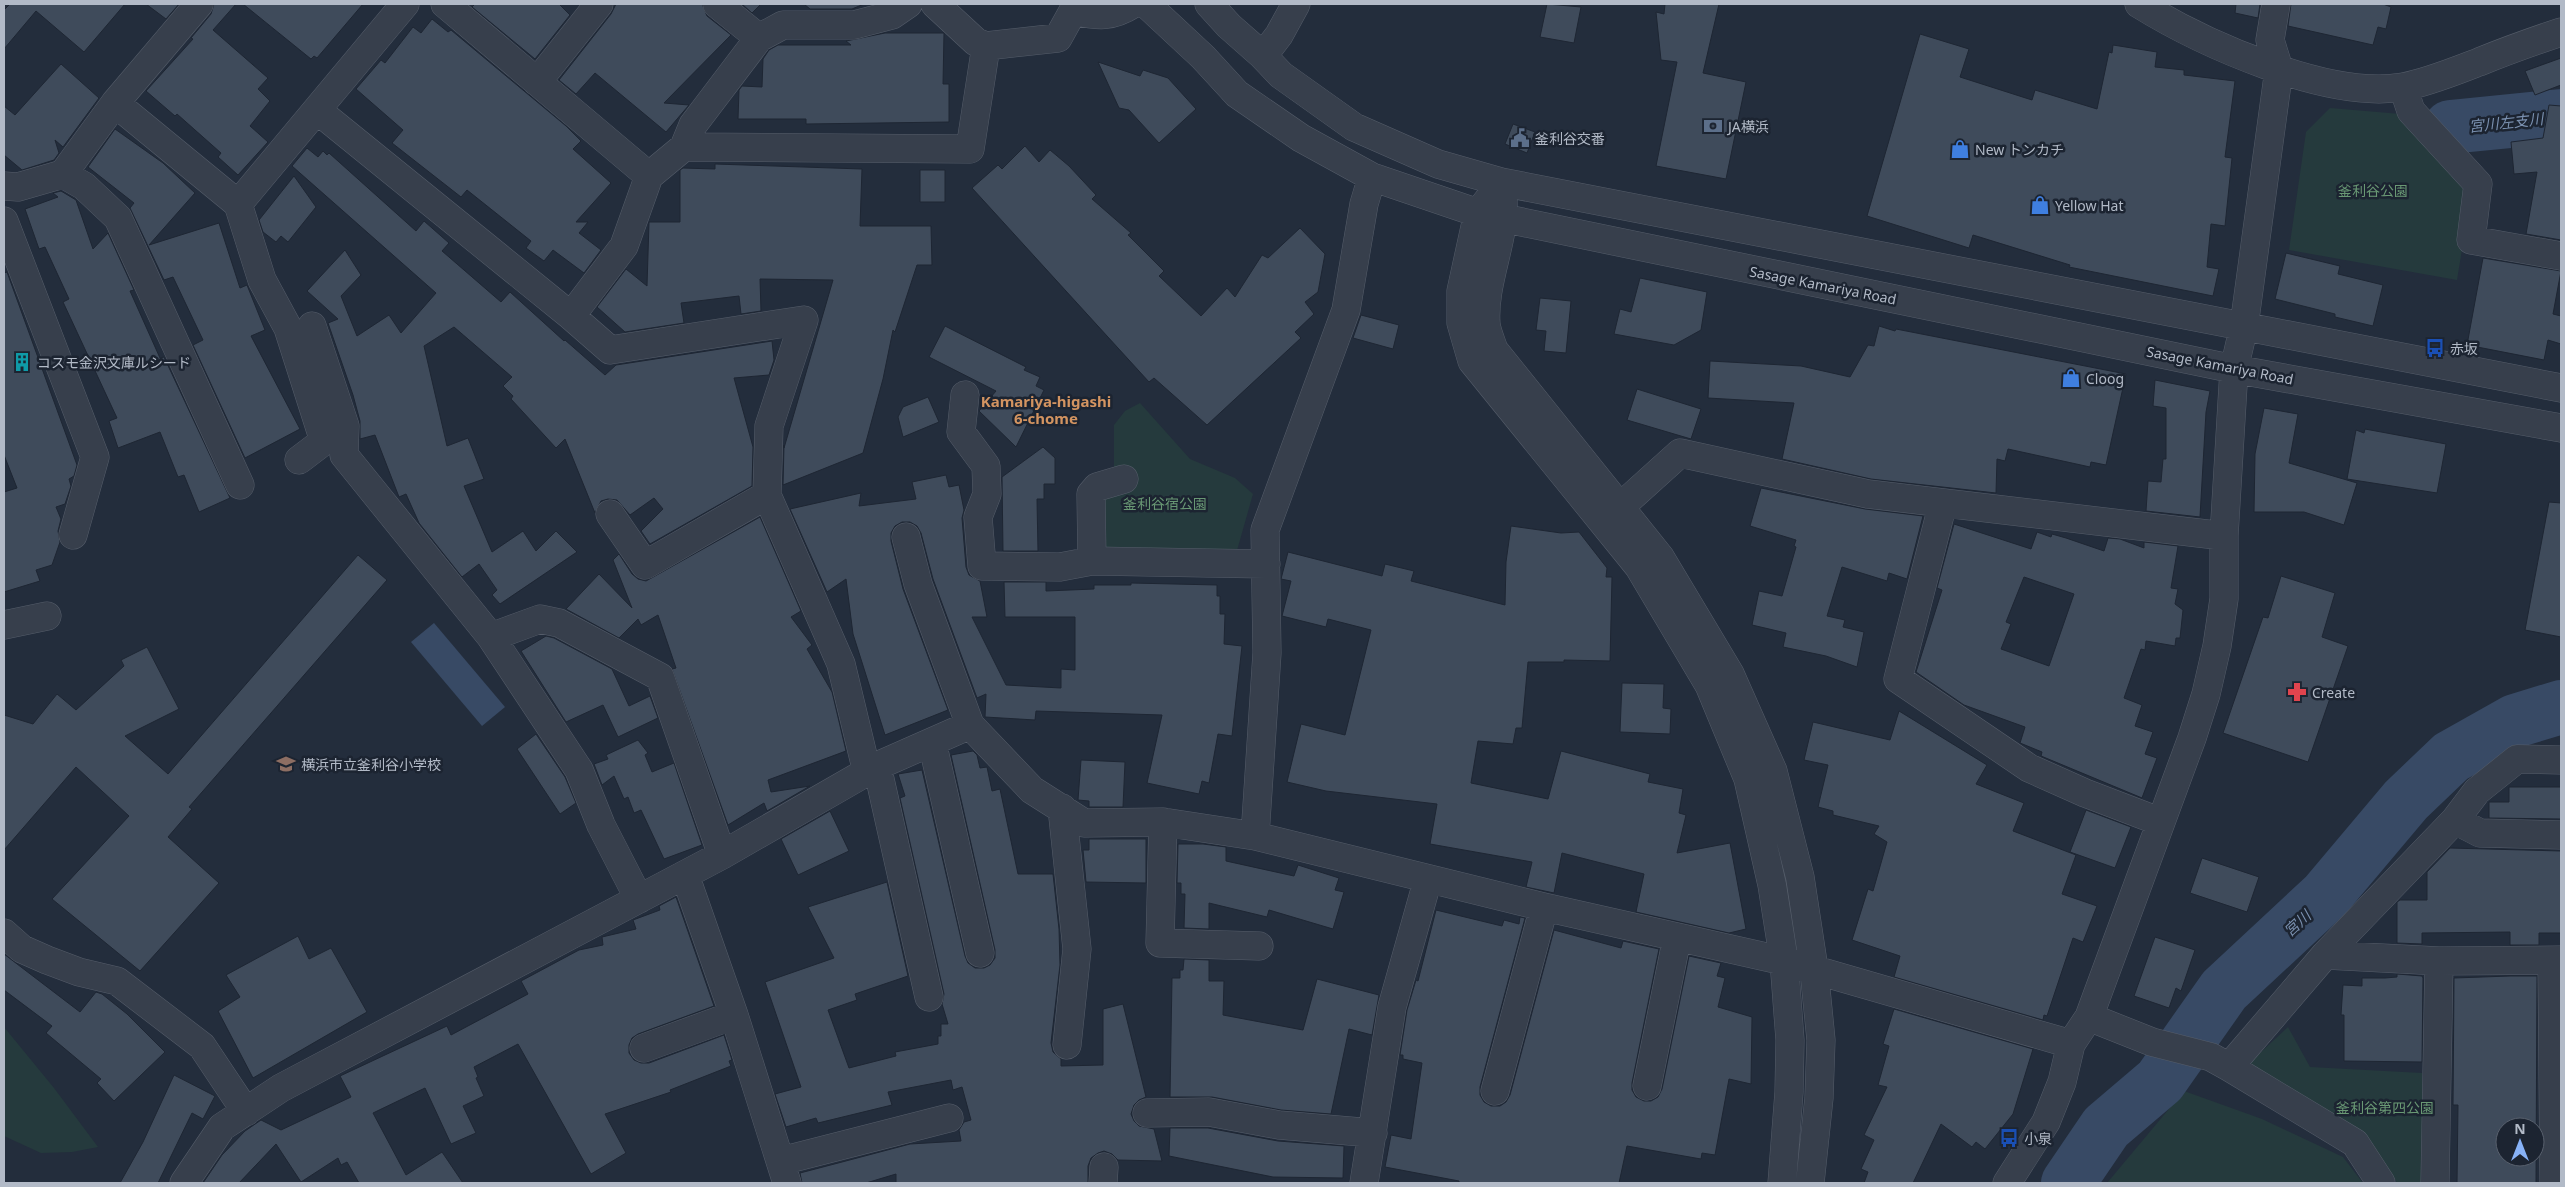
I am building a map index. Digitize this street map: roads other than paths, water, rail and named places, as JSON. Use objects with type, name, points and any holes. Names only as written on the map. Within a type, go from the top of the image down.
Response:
[{"type":"street","points":[[73,535],[95,457],[4,219],[11,186],[62,174],[115,103],[199,4]]},
{"type":"street","points":[[238,204],[406,4]]},
{"type":"street","points":[[445,4],[650,176]]},
{"type":"street","points":[[537,82],[599,4]]},
{"type":"street","points":[[716,4],[758,38]]},
{"type":"street","points":[[571,316],[624,246],[650,176],[684,147],[693,125],[758,38],[783,25],[854,25],[892,15],[908,4]]},
{"type":"street","points":[[935,4],[976,42],[986,46],[1058,38],[1073,11],[1096,15],[1119,13],[1133,4]]},
{"type":"street","name":"Sasage Kamariya Road","points":[[1146,4],[1203,57],[1237,94],[1301,138],[1372,177],[1491,216],[2234,368],[2561,428]]},
{"type":"street","points":[[1209,4],[1229,26],[1281,75],[1354,127],[1438,164],[1501,182],[2561,388]]},
{"type":"street","points":[[1263,56],[1279,35],[1296,4]]},
{"type":"street","points":[[2139,4],[2174,26],[2280,69],[2326,84],[2403,87],[2444,75],[2561,32]]},
{"type":"street","points":[[2007,1183],[2046,1122],[2062,1082],[2071,1044],[2089,1017],[2206,694],[2224,600],[2224,536],[2234,368],[2244,326],[2280,69],[2270,40],[2276,4]]},
{"type":"street","points":[[684,147],[970,149],[986,46]]},
{"type":"street","points":[[2403,87],[2411,111],[2478,184],[2471,240],[2561,256]]},
{"type":"street","points":[[115,103],[238,204],[262,280],[288,328],[324,441],[299,460]]},
{"type":"street","points":[[317,110],[571,316],[610,350],[804,320],[769,426],[767,495],[842,664],[872,769],[929,997]]},
{"type":"street","points":[[62,174],[84,186],[118,218],[240,485]]},
{"type":"street","points":[[1254,836],[1267,654],[1265,530],[1346,310],[1364,204],[1372,177]]},
{"type":"street","points":[[1501,182],[1491,216],[1487,300],[1486,325],[1494,350],[1612,514],[1639,567],[1709,685],[1748,779],[1772,885],[1784,961],[1790,1040],[1789,1092],[1782,1183]]},
{"type":"street","points":[[312,326],[345,426],[344,455]]},
{"type":"street","points":[[298,359],[316,375],[344,455],[491,637],[579,770],[601,826],[639,899]]},
{"type":"street","points":[[966,395],[962,432],[986,466],[987,494],[978,517],[982,566],[1060,566],[1092,561],[1266,564]]},
{"type":"street","points":[[1612,514],[1680,452],[1868,494],[2224,536]]},
{"type":"street","points":[[1092,561],[1091,494],[1097,487],[1124,479]]},
{"type":"street","points":[[610,514],[646,565],[767,495]]},
{"type":"street","points":[[1943,503],[1898,678],[2030,768],[2085,793],[2161,822]]},
{"type":"street","points":[[1612,514],[1660,557],[1730,674],[1773,771],[1800,877],[1814,969],[1820,1049],[1819,1098],[1810,1183]]},
{"type":"street","points":[[906,537],[918,584],[970,725],[1032,790],[1084,822],[1163,822],[1254,836],[1544,907],[1784,961],[2071,1044]]},
{"type":"street","points":[[4,625],[47,616]]},
{"type":"street","points":[[491,637],[540,619],[559,622],[660,677],[722,855]]},
{"type":"street","points":[[184,1183],[222,1127],[281,1088],[685,875],[872,769],[970,725]]},
{"type":"street","points":[[932,742],[980,953]]},
{"type":"street","points":[[2220,1062],[2455,820],[2477,791],[2517,759],[2561,760]]},
{"type":"street","points":[[1062,808],[1077,949],[1067,1045]]},
{"type":"street","points":[[2455,820],[2480,833],[2561,835]]},
{"type":"street","points":[[1163,822],[1160,943],[1258,946]]},
{"type":"street","points":[[685,875],[734,1015],[784,1172],[949,1118]]},
{"type":"street","points":[[1364,1183],[1392,1007],[1428,878]]},
{"type":"street","points":[[1495,1091],[1544,907]]},
{"type":"street","points":[[4,933],[22,949],[47,960],[79,972],[117,981],[202,1046],[246,1112]]},
{"type":"street","points":[[1647,1086],[1677,938]]},
{"type":"street","points":[[2324,955],[2439,961],[2557,960],[2554,1183]]},
{"type":"street","points":[[2435,1183],[2439,961]]},
{"type":"street","points":[[644,1048],[734,1015]]},
{"type":"street","points":[[2089,1017],[2152,1042],[2220,1062],[2355,1143],[2381,1183]]},
{"type":"street","points":[[1148,1113],[1209,1112],[1279,1125],[1373,1132]]},
{"type":"water","points":[[434,623],[505,707],[482,726],[411,642]]},
{"type":"waterway","name":"宮川左支川","points":[[2450,127],[2561,116]]},
{"type":"waterway","name":"宮川","points":[[2068,1183],[2106,1127],[2160,1081],[2224,990],[2326,895],[2406,800],[2451,757],[2515,721],[2561,707]]},
{"type":"place","name":"JA横浜","points":[[1713,126]]},
{"type":"place","name":"釜利谷交番","points":[[1520,138]]},
{"type":"place","name":"New トンカチ","points":[[1960,149]]},
{"type":"place","name":"Yellow Hat","points":[[2040,205]]},
{"type":"place","name":"赤坂","points":[[2435,348]]},
{"type":"place","name":"コスモ金沢文庫ルシード","points":[[22,362]]},
{"type":"place","name":"Cloog","points":[[2071,378]]},
{"type":"place","name":"Create","points":[[2297,692]]},
{"type":"place","name":"横浜市立釜利谷小学校","points":[[286,764]]},
{"type":"place","name":"小泉","points":[[2009,1138]]},
{"type":"district","name":"Kamariya-higashi 6-chome","points":[[1046,410]]},
{"type":"park label","name":"釜利谷公園","points":[[2373,190]]},
{"type":"park label","name":"釜利谷宿公園","points":[[1165,503]]},
{"type":"park label","name":"釜利谷第四公園","points":[[2385,1107]]}]
